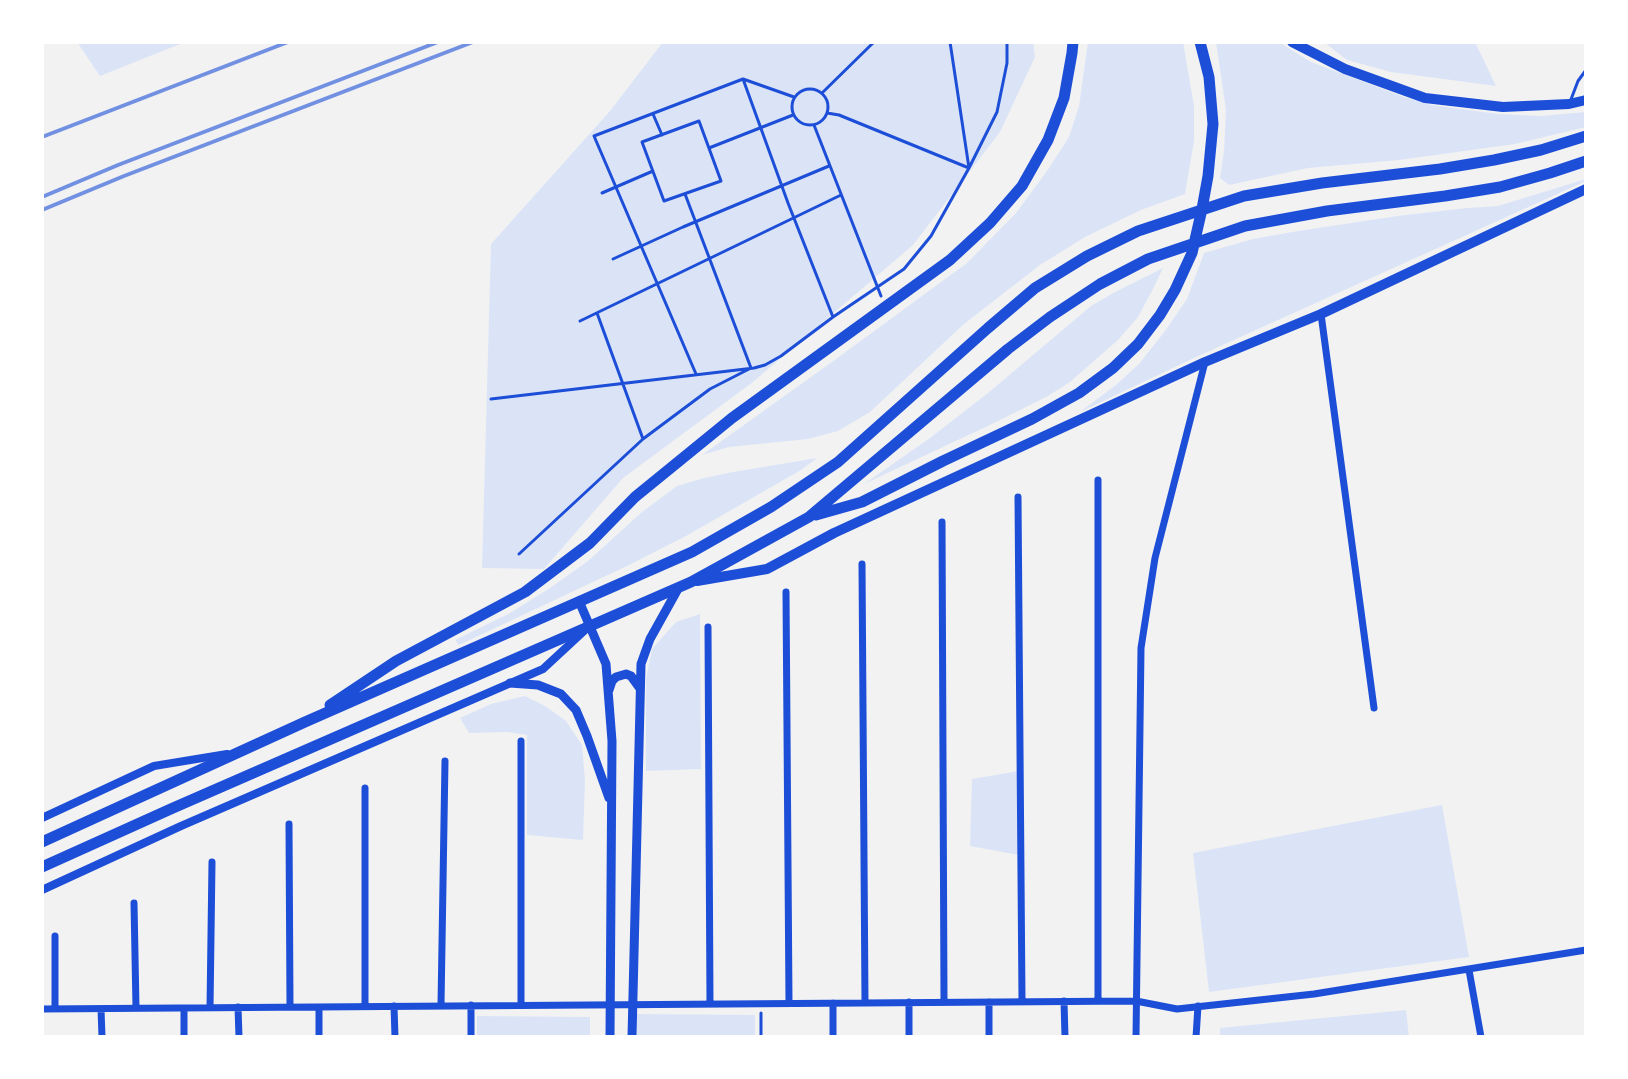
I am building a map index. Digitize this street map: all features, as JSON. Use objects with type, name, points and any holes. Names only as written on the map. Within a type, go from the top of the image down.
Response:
[{"type":"highway","points":[[305,722],[396,661],[525,592],[590,543],[635,497],[732,418],[950,260],[990,223],[1022,186],[1048,140],[1064,98],[1073,42]]},
{"type":"highway","points":[[809,517],[862,502],[1032,419],[1079,393],[1113,368],[1138,344],[1175,290],[1192,253],[1208,176],[1213,124],[1209,77],[1200,42]]},
{"type":"highway","points":[[42,842],[305,722],[692,552],[771,507],[838,462],[1035,288],[1087,256],[1138,231],[1244,196],[1467,165],[1541,150],[1586,136]]},
{"type":"highway","points":[[42,867],[691,582],[809,517],[1050,317],[1100,284],[1148,259],[1245,226],[1327,211],[1500,187],[1586,161]]},
{"type":"main road","points":[[1292,42],[1345,69],[1425,98],[1503,107],[1569,104],[1586,100]]},
{"type":"main road","points":[[691,582],[767,569],[834,533],[1205,362],[1321,314],[1586,189]]},
{"type":"main road","points":[[632,1037],[641,664],[650,639],[679,587]]},
{"type":"main road","points":[[579,601],[606,664],[612,741],[605,1004],[610,1037]]},
{"type":"main road","points":[[608,693],[612,681],[626,674],[639,687]]},
{"type":"main road","points":[[510,683],[538,685],[561,694],[576,710],[612,806]]},
{"type":"street","points":[[1321,314],[1374,708]]},
{"type":"street","points":[[1136,1037],[1141,648],[1155,558],[1205,362]]},
{"type":"street","points":[[1098,480],[1098,1001]]},
{"type":"street","points":[[1018,497],[1022,1001]]},
{"type":"street","points":[[942,522],[944,1002]]},
{"type":"street","points":[[862,564],[865,1003]]},
{"type":"street","points":[[786,592],[789,1003]]},
{"type":"street","points":[[42,890],[543,669],[590,626]]},
{"type":"street","points":[[708,627],[710,1004]]},
{"type":"street","points":[[521,741],[521,1005]]},
{"type":"street","points":[[42,818],[154,766],[239,752]]},
{"type":"street","points":[[441,1005],[445,761]]},
{"type":"street","points":[[365,788],[365,1006]]},
{"type":"street","points":[[289,824],[290,1007]]},
{"type":"street","points":[[210,1008],[212,862]]},
{"type":"street","points":[[134,903],[136,1008]]},
{"type":"street","points":[[55,936],[55,1009]]},
{"type":"street","points":[[42,1009],[1022,1001],[1136,1001],[1177,1009],[1314,994],[1586,950]]},
{"type":"street","points":[[1469,970],[1481,1037]]},
{"type":"street","points":[[1064,1001],[1065,1037]]},
{"type":"street","points":[[909,1002],[909,1037]]},
{"type":"street","points":[[989,1002],[989,1037]]},
{"type":"street","points":[[833,1003],[833,1037]]},
{"type":"street","points":[[471,1005],[471,1037]]},
{"type":"street","points":[[394,1006],[395,1037]]},
{"type":"street","points":[[1196,1037],[1198,1006]]},
{"type":"street","points":[[238,1007],[239,1037]]},
{"type":"street","points":[[319,1007],[319,1037]]},
{"type":"street","points":[[184,1008],[184,1037]]},
{"type":"street","points":[[101,1009],[102,1037]]},
{"type":"lane","points":[[1569,104],[1586,70]]},
{"type":"path","points":[[822,93],[874,42]]},
{"type":"path","points":[[950,42],[969,168]]},
{"type":"path","points":[[491,399],[751,368],[765,365],[781,356],[904,269],[920,252],[969,168],[997,112],[1006,74],[1007,42]]},
{"type":"path","points":[[696,374],[594,136],[743,79],[794,97]]},
{"type":"path","points":[[743,79],[833,317]]},
{"type":"path","points":[[803,89],[815,89],[822,93],[827,101],[827,113],[819,123],[802,123],[793,115],[794,97],[803,89]]},
{"type":"path","points":[[827,113],[839,115],[969,168]]},
{"type":"path","points":[[653,114],[662,135]]},
{"type":"path","points":[[709,148],[793,115]]},
{"type":"path","points":[[699,121],[721,181],[664,201],[642,142],[662,135],[699,121]]},
{"type":"path","points":[[814,125],[885,306]]},
{"type":"path","points":[[613,259],[829,166]]},
{"type":"path","points":[[602,193],[653,171]]},
{"type":"path","points":[[685,194],[751,368]]},
{"type":"path","points":[[580,321],[841,195]]},
{"type":"path","points":[[597,313],[643,439]]},
{"type":"path","points":[[519,554],[643,439],[710,389],[751,368]]},
{"type":"path","points":[[761,1003],[761,1037]]},
{"type":"shaded area","points":[[77,42],[185,42],[100,76]]},
{"type":"shaded area","points":[[663,42],[1033,42],[1035,57],[1000,132],[913,245],[753,382],[623,478],[544,569],[482,568],[491,244],[610,111]]},
{"type":"shaded area","points":[[1088,42],[1183,42],[1194,106],[1194,141],[1185,194],[1141,210],[1085,237],[1040,265],[964,324],[870,412],[838,431],[808,439],[729,447],[702,455],[967,263],[1016,213],[1069,137],[1079,106]]},
{"type":"shaded area","points":[[1216,42],[1279,42],[1311,62],[1432,105],[1541,116],[1586,112],[1586,127],[1515,144],[1399,160],[1308,168],[1229,185],[1220,178],[1226,110]]},
{"type":"shaded area","points":[[1324,42],[1475,42],[1496,86],[1391,72],[1347,60]]},
{"type":"shaded area","points":[[1586,179],[1080,412],[1139,364],[1165,331],[1187,299],[1204,253],[1292,232],[1397,216],[1498,206]]},
{"type":"shaded area","points":[[1163,268],[1138,317],[1118,340],[1070,382],[992,424],[864,484],[988,393],[1091,306]]},
{"type":"shaded area","points":[[817,458],[686,536],[627,566],[459,645],[455,640],[510,613],[550,588],[588,561],[642,512],[677,486],[733,472]]},
{"type":"shaded area","points":[[700,614],[701,769],[646,771],[646,679],[652,649],[676,622]]},
{"type":"shaded area","points":[[525,696],[566,721],[582,745],[585,780],[583,840],[527,835],[527,735],[469,733],[460,718],[491,704]]},
{"type":"shaded area","points":[[1019,771],[1019,855],[970,846],[972,779]]},
{"type":"shaded area","points":[[1442,805],[1469,957],[1209,992],[1193,853]]},
{"type":"shaded area","points":[[1406,1010],[1409,1037],[1220,1037],[1220,1028]]},
{"type":"shaded area","points":[[637,1014],[755,1015],[755,1037],[637,1037]]},
{"type":"shaded area","points":[[477,1016],[590,1017],[590,1037],[477,1037]]},
{"type":"railway","points":[[42,137],[288,42]]},
{"type":"railway","points":[[42,197],[438,42]]},
{"type":"railway","points":[[42,210],[473,42]]}]
